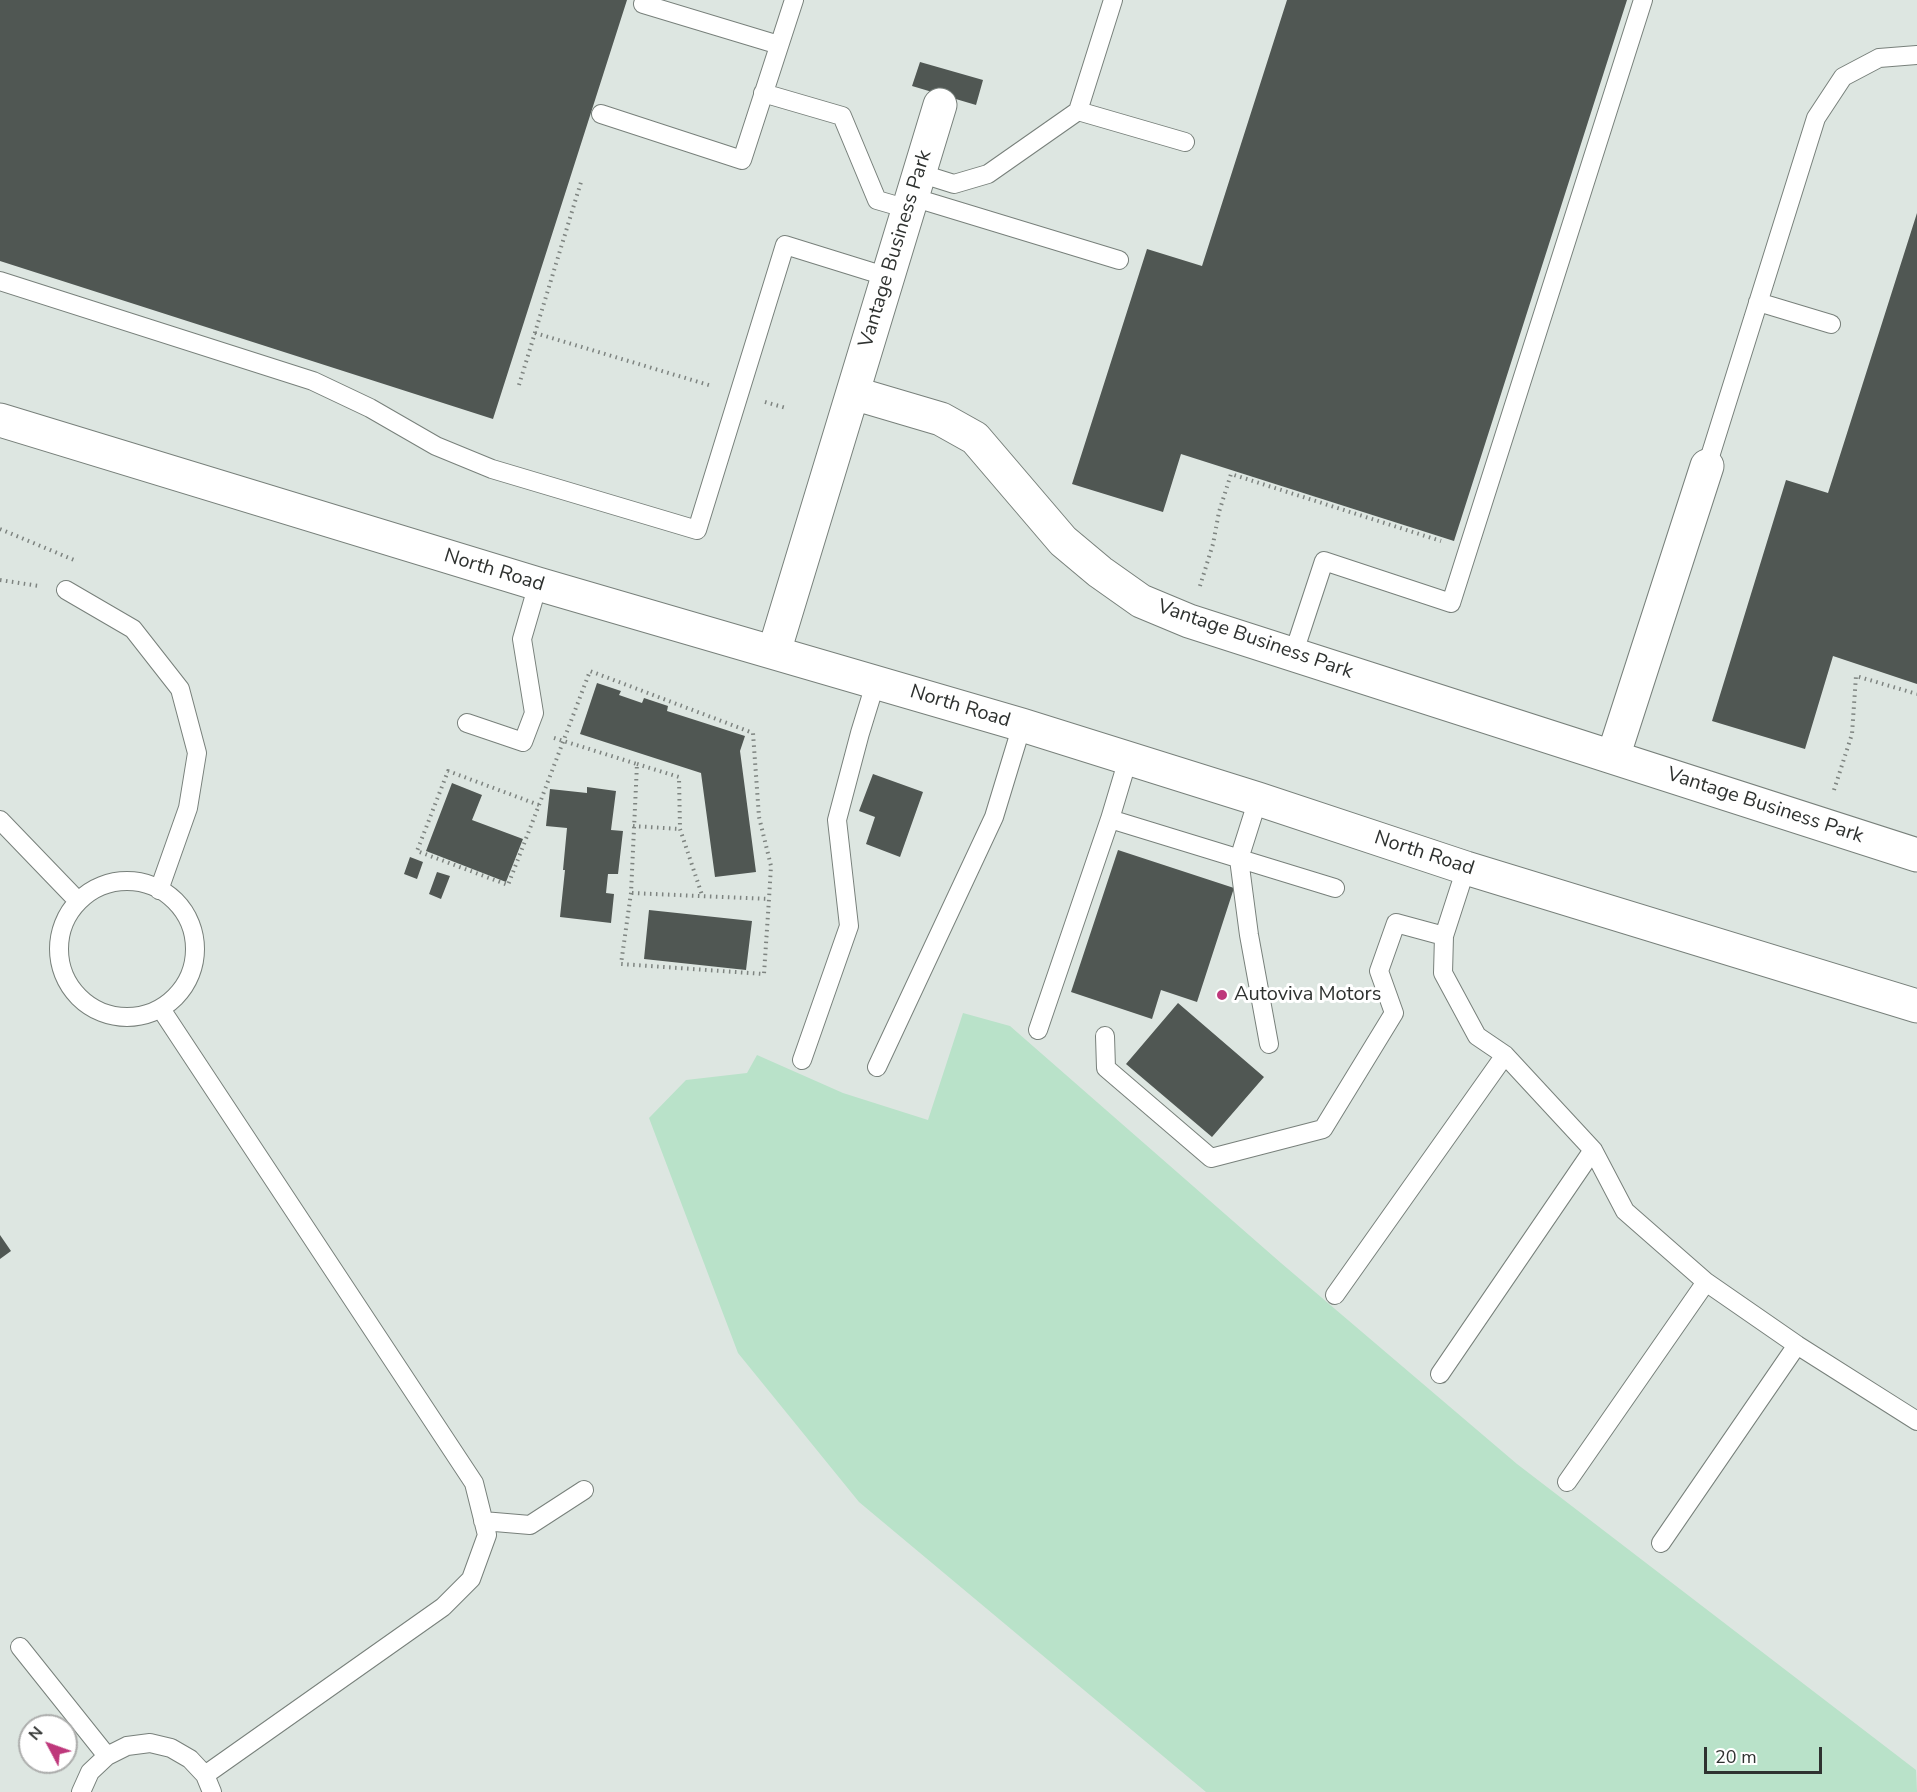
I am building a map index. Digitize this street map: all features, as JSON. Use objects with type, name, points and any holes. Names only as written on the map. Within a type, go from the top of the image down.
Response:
[{"type":"street","name":"Vantage Business Park","points":[[774,652],[940,105]]},
{"type":"street","name":"Vantage Business Park","points":[[853,393],[941,419],[975,438],[1063,541],[1100,572],[1141,601],[1188,621],[1917,855]]},
{"type":"street","name":"North Road","points":[[0,420],[538,584],[1022,725],[1258,799],[1466,868],[1917,1006]]},
{"type":"street","points":[[1613,757],[1707,466]]},
{"type":"lane","points":[[601,114],[742,160],[794,0]]},
{"type":"lane","points":[[764,93],[842,116],[877,200],[954,184],[988,174],[1078,111],[1113,0]]},
{"type":"lane","points":[[1293,655],[1324,561],[1451,603],[1643,0]]},
{"type":"lane","points":[[644,4],[779,45]]},
{"type":"lane","points":[[1707,466],[1816,118],[1843,77],[1879,58],[1917,55]]},
{"type":"lane","points":[[1078,111],[1185,142]]},
{"type":"lane","points":[[913,193],[1119,260]]},
{"type":"lane","points":[[0,281],[313,381],[370,408],[436,446],[492,469],[697,530],[785,245],[888,277]]},
{"type":"lane","points":[[1758,302],[1831,324]]},
{"type":"lane","points":[[467,723],[523,742],[534,713],[522,639],[538,584]]},
{"type":"lane","points":[[66,590],[133,629],[180,689],[197,753],[188,808],[159,890]]},
{"type":"lane","points":[[802,1060],[849,926],[837,820],[876,681]]},
{"type":"lane","points":[[877,1067],[994,817],[1022,725]]},
{"type":"lane","points":[[1038,1030],[1110,819],[1128,759]]},
{"type":"lane","points":[[1258,799],[1239,859],[1249,935],[1269,1044]]},
{"type":"lane","points":[[0,819],[78,901]]},
{"type":"lane","points":[[1110,819],[1335,888]]},
{"type":"lane","points":[[1466,868],[1444,936],[1443,973],[1477,1036],[1505,1055],[1593,1150],[1625,1211],[1706,1282],[1797,1345],[1917,1421]]},
{"type":"lane","points":[[130,880],[151,885],[170,896],[185,912],[194,933],[195,955],[190,977],[178,995],[161,1009],[139,1017],[115,1017],[94,1010],[76,996],[63,976],[58,954],[60,931],[70,910],[78,901],[86,893],[107,883],[130,880]]},
{"type":"lane","points":[[1105,1036],[1106,1068],[1211,1158],[1323,1129],[1394,1013],[1379,971],[1396,922],[1444,936]]},
{"type":"lane","points":[[161,1009],[474,1483],[487,1535],[471,1579],[442,1607],[205,1775]]},
{"type":"lane","points":[[1335,1295],[1505,1055]]},
{"type":"lane","points":[[1440,1374],[1593,1150]]},
{"type":"lane","points":[[1567,1482],[1706,1282]]},
{"type":"lane","points":[[1661,1543],[1797,1345]]},
{"type":"lane","points":[[483,1521],[530,1525],[584,1490]]},
{"type":"lane","points":[[20,1647],[107,1756]]},
{"type":"lane","points":[[81,1792],[90,1772],[107,1756],[128,1746],[150,1743],[171,1748],[190,1759],[205,1775],[212,1792]]},
{"type":"path","points":[[519,385],[581,182]]},
{"type":"path","points":[[535,333],[786,408]]},
{"type":"path","points":[[1188,621],[1213,544],[1219,512],[1231,474],[1468,550]]},
{"type":"path","points":[[0,529],[74,560],[66,590],[0,580]]},
{"type":"path","points":[[539,805],[448,771],[417,851],[508,885],[539,805],[590,671],[753,733],[759,817],[771,866],[764,974],[621,964],[631,893],[637,764]]},
{"type":"path","points":[[1823,825],[1852,734],[1856,676],[1917,694]]},
{"type":"path","points":[[528,729],[679,777],[680,829],[702,895]]},
{"type":"path","points":[[633,826],[680,829]]},
{"type":"path","points":[[631,893],[769,899]]},
{"type":"green space","points":[[963,1013],[1010,1026],[1281,1263],[1517,1464],[1916,1770],[1917,1792],[1206,1792],[859,1502],[738,1353],[649,1118],[686,1080],[747,1073],[757,1055],[843,1093],[928,1120]]},
{"type":"building","points":[[0,0],[627,0],[493,419],[0,261]]},
{"type":"building","points":[[1287,0],[1627,0],[1454,541],[1181,454],[1163,512],[1072,484],[1147,249],[1202,266]]},
{"type":"building","points":[[920,62],[983,80],[976,105],[912,86]]},
{"type":"building","points":[[1917,213],[1917,684],[1833,656],[1805,749],[1712,721],[1786,480],[1828,493]]},
{"type":"building","points":[[597,683],[621,691],[619,695],[642,703],[644,698],[668,706],[667,711],[745,736],[740,751],[756,872],[715,877],[701,773],[580,734]]},
{"type":"building","points":[[873,774],[923,792],[900,857],[866,844],[875,817],[859,811]]},
{"type":"building","points":[[452,783],[482,795],[472,820],[523,839],[506,882],[426,851]]},
{"type":"building","points":[[587,787],[616,791],[611,830],[623,831],[618,874],[608,874],[606,893],[614,894],[611,923],[560,917],[567,828],[546,826],[550,789],[587,793]]},
{"type":"building","points":[[1118,850],[1234,888],[1197,1002],[1161,990],[1152,1019],[1071,992]]},
{"type":"building","points":[[410,857],[423,862],[417,879],[404,874]]},
{"type":"building","points":[[437,872],[450,876],[441,899],[429,894]]},
{"type":"building","points":[[649,910],[752,921],[746,970],[644,959]]},
{"type":"building","points":[[1178,1003],[1264,1077],[1212,1137],[1126,1064]]},
{"type":"building","points":[[0,1235],[11,1251],[0,1259]]},
{"type":"place","name":"Autoviva Motors","points":[[1222,995]]}]
